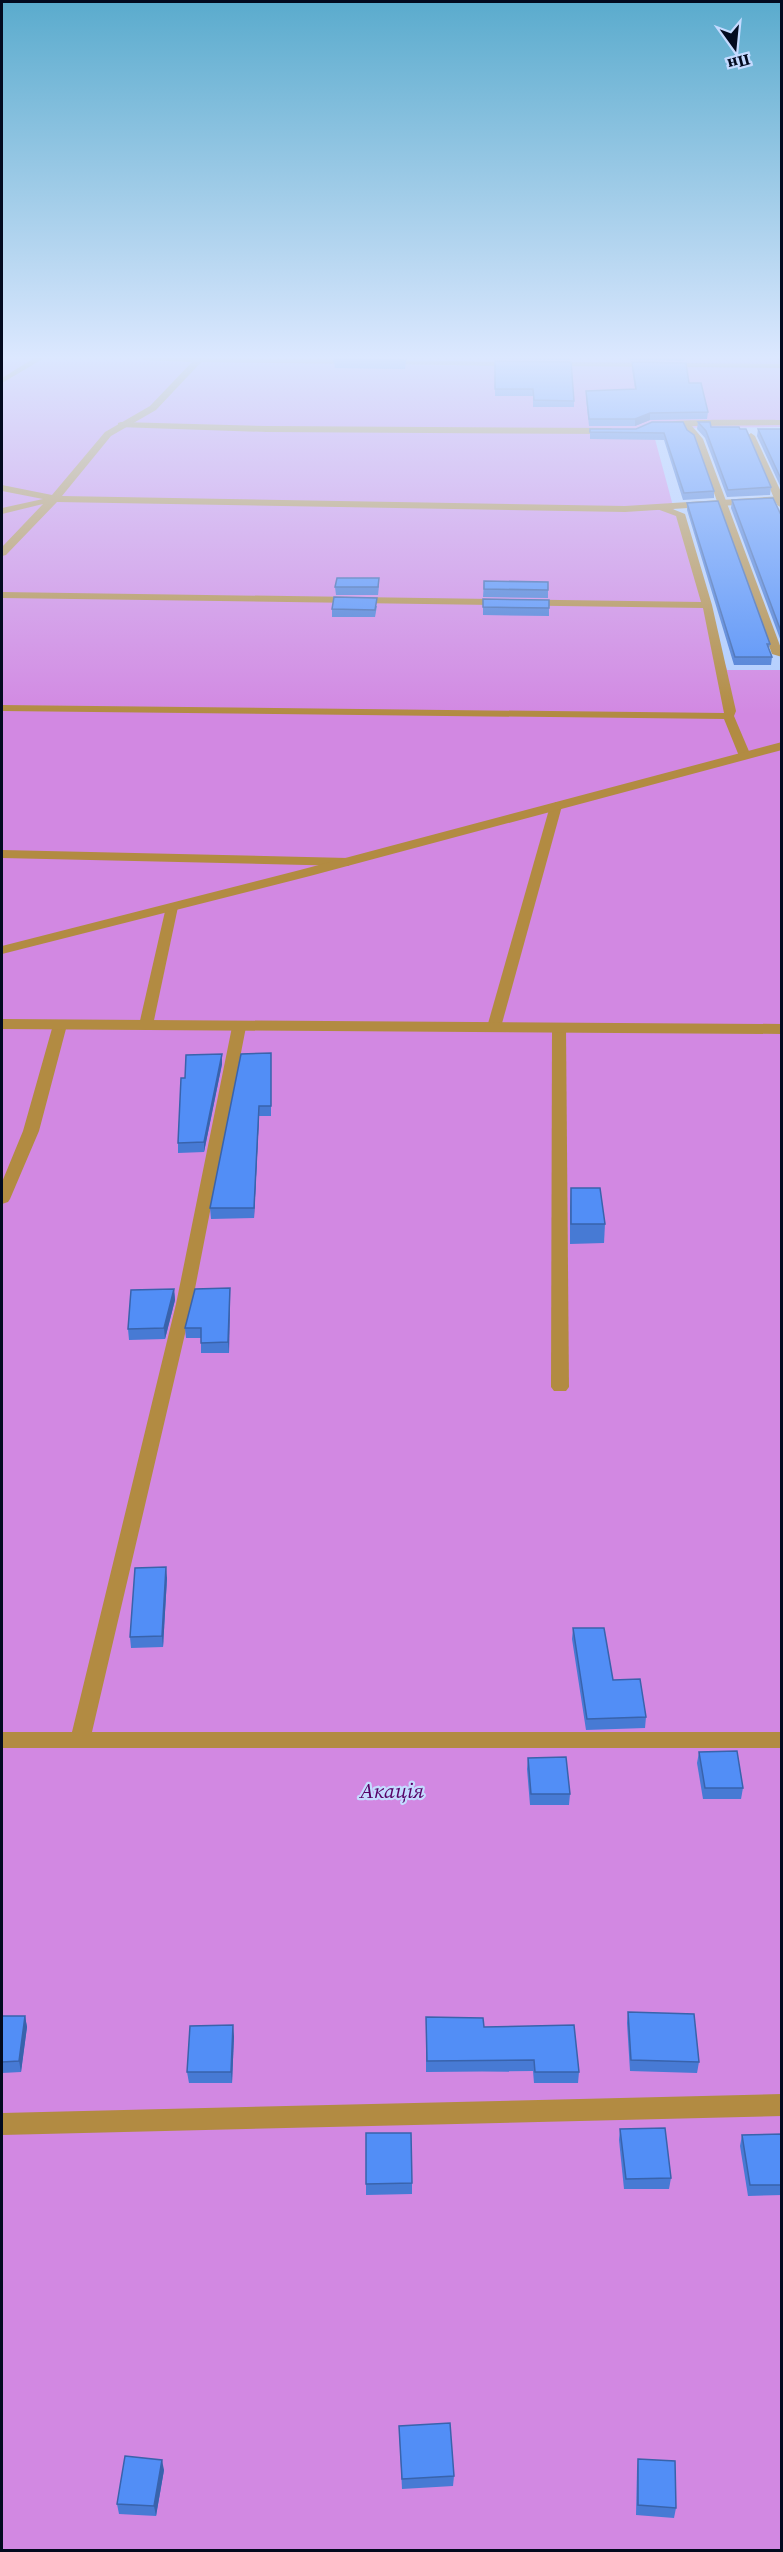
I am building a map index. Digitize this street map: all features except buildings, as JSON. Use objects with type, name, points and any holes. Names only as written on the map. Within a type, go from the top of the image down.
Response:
[{"type":"street","points":[[2,553],[73,476]]},
{"type":"street","points":[[2,488],[54,499]]},
{"type":"street","points":[[2,511],[54,499],[625,509],[722,501],[781,501]]},
{"type":"street","points":[[2,950],[348,862],[782,746]]},
{"type":"street","points":[[2,1024],[782,1029]]},
{"type":"lane","points":[[713,476],[777,654],[782,654]]},
{"type":"lane","points":[[770,476],[781,501]]},
{"type":"lane","points":[[660,507],[681,513],[707,605],[730,711],[728,716],[745,756]]},
{"type":"lane","points":[[2,595],[707,605]]},
{"type":"lane","points":[[2,708],[693,718],[728,716]]},
{"type":"lane","points":[[494,1027],[556,806]]},
{"type":"lane","points":[[2,854],[348,862]]},
{"type":"lane","points":[[146,1025],[172,907]]},
{"type":"lane","points":[[2,1199],[31,1131],[60,1025]]},
{"type":"lane","points":[[80,1740],[184,1304],[239,1027]]},
{"type":"lane","points":[[559,1028],[560,1387]]},
{"type":"lane","points":[[2,1740],[782,1740]]},
{"type":"lane","points":[[2,2124],[782,2105]]},
{"type":"green space","name":"Акація","points":[[2,476],[665,476],[727,670],[781,670],[781,2550],[2,2550]]}]
